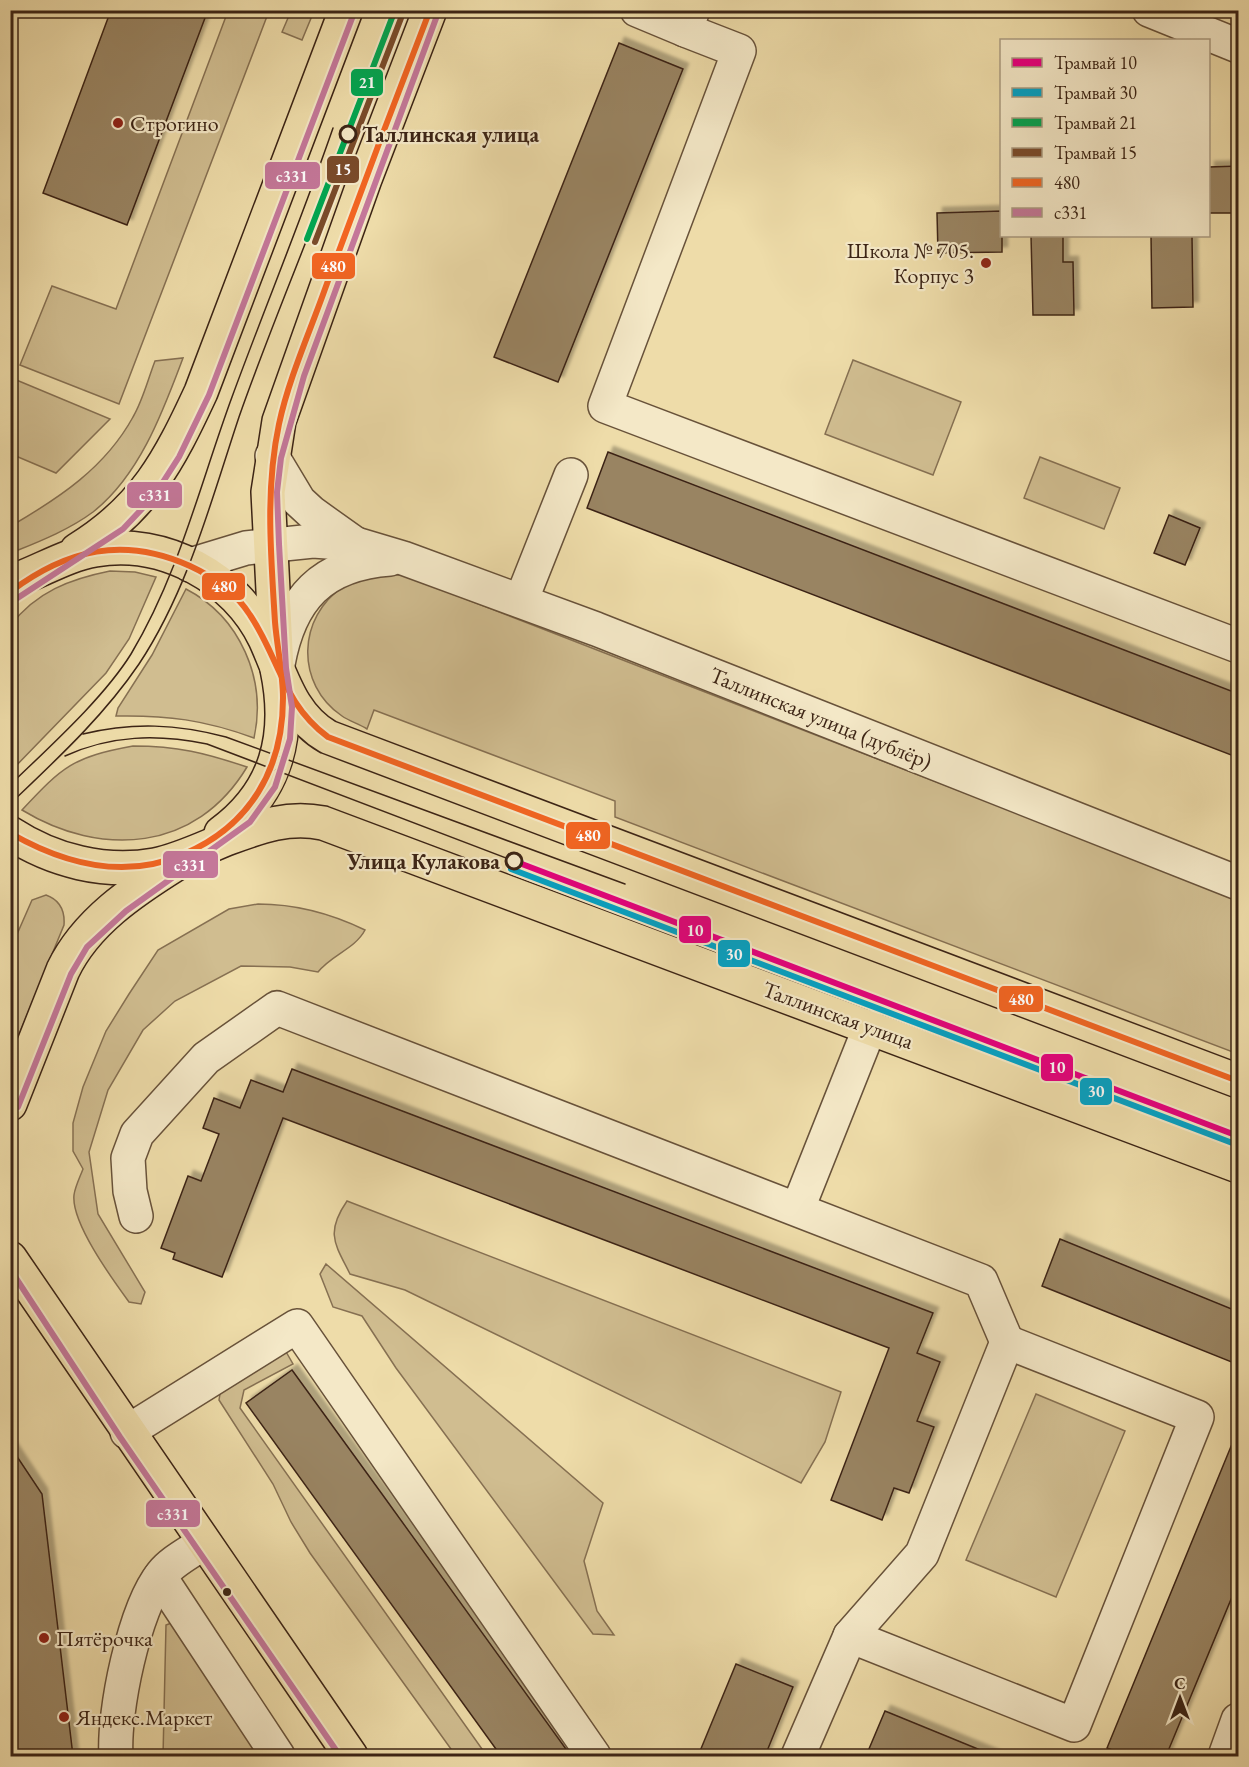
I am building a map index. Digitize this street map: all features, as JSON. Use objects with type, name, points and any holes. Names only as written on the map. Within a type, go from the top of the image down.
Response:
[{"type":"main road","points":[[64,558],[101,535],[124,517],[155,479],[179,440],[201,392],[346,10]]},
{"type":"main road","points":[[278,669],[268,492],[272,456],[295,373],[364,179],[430,10]]},
{"type":"main road","name":"Таллинская улица","points":[[17,583],[64,558],[97,549],[131,549],[157,553],[189,565],[218,581],[245,607],[265,639],[304,717],[318,731],[343,744],[1239,1081]]},
{"type":"main road","name":"Таллинская улица","points":[[197,850],[244,815],[267,784],[278,754],[283,721],[283,695],[278,669]]},
{"type":"main road","name":"Таллинская улица","points":[[10,833],[54,856],[87,865],[122,868],[157,865],[274,822],[301,820],[323,824],[1239,1166]]},
{"type":"main road","points":[[10,1104],[63,970],[80,941],[120,903],[197,850]]},
{"type":"main road","points":[[10,1248],[18,1268],[127,1432],[351,1756]]},
{"type":"street","points":[[637,10],[689,20],[739,51],[605,406],[1239,646]]},
{"type":"street","points":[[1149,10],[1239,46]]},
{"type":"street","name":"Таллинская улица (дублёр)","points":[[272,456],[299,501],[356,544]]},
{"type":"street","points":[[520,601],[571,475]]},
{"type":"street","name":"Таллинская улица (дублёр)","points":[[189,565],[246,548],[313,541],[356,544],[403,558],[520,601],[1239,883]]},
{"type":"street","name":"Таллинская улица (дублёр)","points":[[278,669],[281,646],[295,611],[313,586],[338,570],[363,561],[403,558]]},
{"type":"street","points":[[136,1216],[130,1191],[128,1158],[138,1134],[206,1058],[277,1008],[798,1208],[981,1281],[1007,1342],[922,1554],[850,1636],[798,1756]]},
{"type":"street","points":[[798,1208],[870,1027]]},
{"type":"street","points":[[127,1432],[297,1326],[594,1756]]},
{"type":"street","points":[[850,1636],[1074,1725],[1197,1417],[1007,1342]]},
{"type":"street","points":[[116,1756],[115,1735],[135,1630],[160,1577],[203,1543]]},
{"type":"street","points":[[160,1577],[278,1756]]},
{"type":"street","points":[[1225,1756],[1239,1720]]},
{"type":"shaded area","points":[[228,11],[269,11],[119,404],[20,365],[52,286],[116,309]]},
{"type":"shaded area","points":[[291,11],[314,11],[302,40],[282,32]]},
{"type":"shaded area","points":[[183,358],[148,441],[137,461],[110,497],[93,512],[74,524],[11,553],[11,526],[80,480],[109,452],[122,435],[140,404],[155,361]]},
{"type":"shaded area","points":[[853,360],[961,402],[933,475],[825,434]]},
{"type":"shaded area","points":[[14,379],[110,419],[56,473],[11,454],[10,387]]},
{"type":"shaded area","points":[[1040,457],[1120,488],[1104,529],[1024,498]]},
{"type":"shaded area","points":[[110,571],[135,572],[156,577],[129,639],[106,673],[11,771],[11,625],[31,604],[55,589],[81,578]]},
{"type":"shaded area","points":[[370,575],[404,575],[1238,899],[1238,1054],[615,817],[615,801],[374,710],[367,729],[342,716],[327,702],[316,687],[310,669],[308,651],[310,632],[317,615],[328,599],[344,586]]},
{"type":"shaded area","points":[[186,589],[205,601],[221,616],[235,633],[245,652],[256,694],[257,716],[254,738],[186,720],[152,716],[116,716],[118,708],[152,655]]},
{"type":"shaded area","points":[[133,746],[191,751],[247,767],[226,795],[201,816],[174,831],[145,838],[114,840],[83,835],[52,825],[22,810],[59,773],[82,759]]},
{"type":"shaded area","points":[[46,895],[61,907],[64,925],[11,1054],[11,948],[32,900]]},
{"type":"shaded area","points":[[258,904],[313,911],[365,930],[361,937],[318,972],[290,967],[241,966],[175,1001],[143,1030],[108,1090],[89,1152],[98,1214],[145,1292],[141,1304],[129,1302],[94,1251],[75,1207],[74,1195],[83,1169],[73,1151],[73,1123],[83,1087],[106,1031],[158,950],[229,909]]},
{"type":"shaded area","points":[[347,1201],[841,1392],[825,1442],[801,1483],[405,1290],[350,1274],[337,1246],[334,1230],[340,1212]]},
{"type":"shaded area","points":[[326,1264],[603,1503],[584,1561],[597,1611],[614,1635],[593,1634],[396,1368],[362,1316],[333,1307],[320,1274]]},
{"type":"shaded area","points":[[285,1350],[293,1364],[244,1390],[240,1408],[487,1756],[456,1756],[310,1553],[291,1522],[273,1484],[219,1400],[222,1382]]},
{"type":"shaded area","points":[[1036,1394],[1125,1431],[1056,1597],[966,1560]]},
{"type":"shaded area","points":[[174,1622],[258,1756],[163,1756],[166,1625]]},
{"type":"building","name":"Строгино","points":[[111,10],[208,10],[127,225],[43,193]]},
{"type":"building","points":[[619,43],[683,69],[558,382],[494,357]]},
{"type":"building","points":[[1239,166],[1239,213],[1210,213],[1210,167]]},
{"type":"building","points":[[1000,211],[1002,252],[938,253],[937,213]]},
{"type":"building","points":[[1031,237],[1063,237],[1063,262],[1073,262],[1074,315],[1033,315]]},
{"type":"building","points":[[1151,237],[1192,237],[1193,307],[1152,308]]},
{"type":"building","points":[[608,452],[1239,694],[1239,758],[587,508]]},
{"type":"building","points":[[1169,515],[1200,528],[1185,565],[1154,553]]},
{"type":"building","points":[[292,1069],[933,1313],[917,1353],[940,1362],[917,1421],[934,1427],[909,1493],[894,1488],[882,1520],[831,1500],[889,1348],[283,1118],[222,1277],[173,1259],[175,1253],[161,1248],[188,1176],[201,1181],[219,1134],[203,1128],[214,1098],[240,1108],[251,1080],[283,1092]]},
{"type":"building","points":[[1060,1239],[1239,1312],[1239,1365],[1042,1286]]},
{"type":"building","points":[[292,1370],[571,1756],[501,1756],[246,1403]]},
{"type":"building","points":[[1239,1427],[1239,1580],[1166,1756],[1128,1756],[1107,1748]]},
{"type":"building","points":[[10,1446],[42,1494],[73,1756],[10,1756]]},
{"type":"building","points":[[736,1664],[793,1687],[765,1756],[698,1756]]},
{"type":"building","points":[[885,1711],[995,1756],[866,1756]]},
{"type":"tram line","name":"21","points":[[307,239],[395,10]]},
{"type":"tram line","name":"15","points":[[315,242],[403,13]]},
{"type":"tram line","points":[[10,785],[106,688],[131,654],[148,624],[176,560],[232,397],[333,128]]},
{"type":"tram line","points":[[10,804],[110,702],[139,664],[156,636],[197,544],[239,417],[307,239]]},
{"type":"tram line","points":[[83,734],[101,730],[155,726],[190,729],[226,737],[625,884]]},
{"type":"tram line","points":[[65,756],[100,744],[134,738],[170,739],[207,744],[514,861]]},
{"type":"tram line","name":"10","points":[[514,861],[1238,1136]]},
{"type":"tram line","name":"30","points":[[511,869],[1235,1144]]},
{"type":"transit line","name":"480","points":[[10,833],[52,853],[95,865],[140,866],[162,862],[207,842],[227,828],[244,811],[258,792],[269,771],[277,748],[283,698],[275,622],[270,523],[272,474],[279,424],[300,356],[430,10]]},
{"type":"transit line","name":"с331","points":[[16,599],[123,529],[154,496],[179,457],[209,395],[354,13]]},
{"type":"transit line","name":"с331","points":[[18,1107],[71,974],[87,947],[126,911],[250,822],[275,787],[290,739],[292,707],[286,668],[279,544],[277,492],[281,458],[304,376],[438,13]]},
{"type":"transit line","name":"480","points":[[10,592],[31,577],[53,566],[75,557],[97,552],[142,551],[190,566],[224,586],[244,607],[260,631],[291,695],[313,724],[328,737],[1238,1081]]},
{"type":"transit line","name":"с331","points":[[10,1269],[120,1437],[340,1756]]},
{"type":"place","name":"Строгино","points":[[118,123]]},
{"type":"place","name":"Таллинская улица","points":[[348,134]]},
{"type":"place","name":"Школа № 705. Корпус 3","points":[[986,263]]},
{"type":"place","name":"Улица Кулакова","points":[[514,861]]},
{"type":"place","name":"Пятёрочка","points":[[44,1638]]},
{"type":"place","name":"Яндекс.Маркет","points":[[64,1717]]}]
